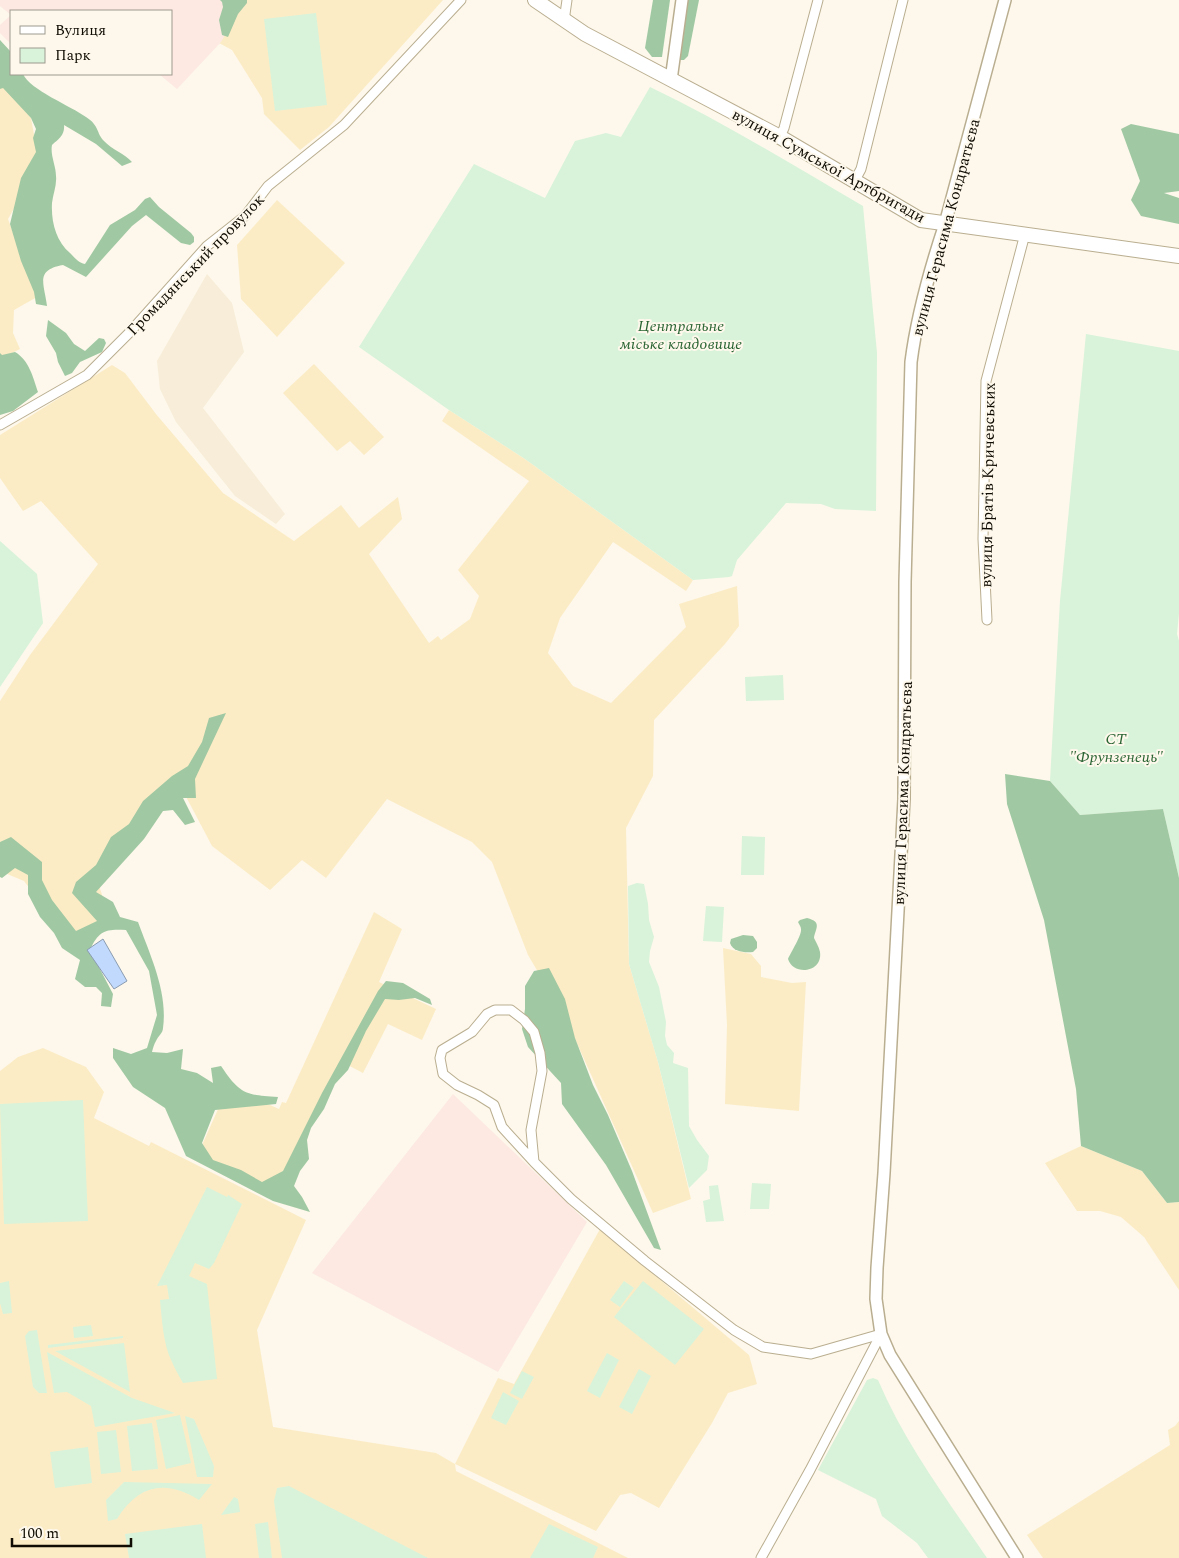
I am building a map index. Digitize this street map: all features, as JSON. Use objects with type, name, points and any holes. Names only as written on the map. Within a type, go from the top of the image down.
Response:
[{"type":"main road","name":"вулиця Сумської Артбригади","points":[[535,0],[585,34],[780,138],[921,220],[1179,256]]},
{"type":"main road","points":[[671,80],[682,0]]},
{"type":"main road","name":"вулиця Герасима Кондратьєва","points":[[1004,0],[945,224],[933,259],[914,341],[905,582],[904,799],[876,1299],[880,1334],[890,1355],[1017,1558]]},
{"type":"street","name":"Громадянський провулок","points":[[0,424],[86,375],[129,333],[207,246],[245,216],[268,186],[344,125],[461,0]]},
{"type":"street","points":[[564,21],[567,0]]},
{"type":"street","points":[[780,138],[818,0]]},
{"type":"street","points":[[855,180],[861,169],[903,0]]},
{"type":"street","name":"вулиця Братів Кричевських","points":[[987,620],[983,539],[986,381],[1025,234]]},
{"type":"street","points":[[534,1162],[531,1130],[542,1071],[540,1053],[534,1032],[524,1020],[511,1010],[495,1010],[488,1014],[472,1032],[442,1050],[440,1054],[443,1074],[494,1105],[502,1127],[534,1162],[572,1200],[644,1261],[734,1330],[763,1347],[811,1354],[880,1334]]},
{"type":"street","points":[[761,1558],[810,1470],[880,1334]]},
{"type":"shaded area","points":[[0,0],[245,0],[221,42],[177,89],[160,75],[172,75],[172,10],[10,10],[10,14],[0,6]]},
{"type":"shaded area","points":[[245,0],[443,0],[329,127],[300,150],[264,114],[262,98],[232,50],[219,43]]},
{"type":"shaded area","points":[[10,16],[10,43],[0,33],[0,25]]},
{"type":"shaded area","points":[[0,87],[5,87],[31,118],[37,151],[30,180],[8,219],[37,297],[14,310],[13,333],[20,349],[2,358],[0,354]]},
{"type":"shaded area","points":[[277,200],[345,263],[277,337],[241,299],[237,245]]},
{"type":"shaded area","points":[[207,274],[232,303],[244,352],[203,408],[285,514],[276,524],[235,496],[176,422],[160,389],[157,361]]},
{"type":"shaded area","points":[[314,364],[384,437],[364,455],[350,441],[337,451],[283,393]]},
{"type":"shaded area","points":[[112,365],[125,373],[156,414],[223,493],[294,541],[341,505],[359,528],[398,497],[402,519],[369,554],[429,643],[438,636],[441,640],[470,619],[479,596],[458,570],[529,481],[442,421],[449,410],[525,459],[693,580],[686,591],[613,542],[560,618],[548,653],[573,686],[611,703],[686,627],[679,604],[737,586],[739,626],[725,644],[654,720],[653,776],[626,828],[629,964],[658,1062],[691,1199],[653,1213],[567,1021],[528,955],[492,862],[472,842],[387,799],[326,878],[302,860],[270,890],[212,846],[182,789],[97,880],[111,921],[72,945],[24,881],[0,871],[0,701],[30,655],[98,564],[41,501],[23,511],[0,478],[0,435]]},
{"type":"shaded area","points":[[374,912],[402,929],[379,982],[436,1009],[422,1040],[388,1024],[363,1073],[342,1062],[282,1180],[266,1186],[198,1154],[219,1107],[261,1101],[279,1109],[282,1102],[286,1103]]},
{"type":"shaded area","points":[[723,948],[751,954],[761,966],[761,977],[792,983],[806,982],[799,1111],[725,1104],[727,1025]]},
{"type":"shaded area","points":[[43,1048],[86,1067],[104,1092],[94,1118],[149,1146],[151,1142],[306,1220],[257,1330],[273,1427],[436,1453],[455,1464],[456,1471],[628,1558],[0,1558],[0,1071],[18,1057]]},
{"type":"shaded area","points":[[453,1094],[587,1222],[498,1372],[312,1273]]},
{"type":"shaded area","points":[[1081,1146],[1142,1171],[1167,1203],[1179,1202],[1179,1290],[1144,1237],[1121,1217],[1100,1211],[1077,1211],[1045,1163]]},
{"type":"shaded area","points":[[600,1229],[749,1355],[757,1384],[728,1393],[712,1423],[659,1508],[631,1493],[620,1495],[596,1531],[455,1464],[498,1378],[514,1384]]},
{"type":"shaded area","points":[[1179,1421],[1179,1558],[1043,1558],[1027,1535],[1170,1445],[1168,1430]]},
{"type":"green space","points":[[220,0],[247,0],[247,3],[238,14],[228,37],[222,35],[219,20],[223,7]]},
{"type":"green space","points":[[653,0],[670,0],[662,57],[652,57],[645,48]]},
{"type":"green space","points":[[685,0],[699,0],[688,56],[684,60],[680,60],[677,56]]},
{"type":"green space","points":[[316,13],[327,105],[275,111],[264,19]]},
{"type":"green space","points":[[0,40],[10,51],[10,75],[24,75],[42,92],[86,117],[94,123],[107,144],[132,162],[122,166],[96,144],[64,125],[59,139],[52,145],[56,172],[52,203],[55,231],[61,243],[77,260],[85,264],[110,225],[135,210],[145,199],[150,197],[159,207],[191,233],[194,237],[194,242],[190,245],[181,243],[146,215],[132,226],[86,277],[63,265],[48,270],[43,279],[47,306],[36,304],[34,292],[21,261],[10,224],[21,178],[36,152],[33,138],[36,129],[31,118],[3,88],[0,89]]},
{"type":"green space","name":"Центральне міське кладовище","points":[[650,87],[731,129],[863,206],[877,353],[876,511],[835,509],[821,504],[786,503],[737,560],[732,576],[729,577],[693,580],[525,459],[449,410],[359,347],[474,164],[545,198],[575,141],[606,133],[621,137]]},
{"type":"green space","points":[[1131,124],[1179,134],[1179,191],[1164,193],[1179,198],[1179,224],[1141,216],[1131,200],[1140,181],[1121,129]]},
{"type":"green space","points":[[48,320],[66,333],[74,344],[85,351],[99,338],[104,339],[106,343],[102,352],[80,362],[72,373],[65,376],[56,353],[46,336]]},
{"type":"green space","name":"СТ \"Фрунзенець\"","points":[[1086,334],[1179,351],[1179,613],[1177,634],[1179,641],[1179,878],[1163,809],[1080,815],[1050,781],[1060,601]]},
{"type":"green space","points":[[15,352],[27,364],[38,392],[13,411],[0,415],[0,353],[2,355]]},
{"type":"green space","points":[[0,541],[37,574],[43,623],[0,687]]},
{"type":"green space","points":[[783,675],[784,700],[746,701],[745,677]]},
{"type":"green space","points":[[226,713],[195,779],[196,798],[183,798],[195,822],[185,825],[173,810],[163,811],[144,839],[96,892],[113,902],[120,917],[138,922],[153,961],[163,1001],[164,1014],[163,1030],[152,1052],[167,1053],[183,1049],[181,1069],[197,1073],[213,1083],[211,1068],[221,1066],[233,1082],[244,1091],[250,1094],[278,1097],[276,1104],[215,1110],[202,1143],[213,1160],[241,1170],[262,1182],[283,1171],[322,1093],[378,991],[386,981],[403,983],[430,999],[432,1005],[415,998],[385,999],[366,1031],[348,1070],[335,1084],[324,1109],[311,1128],[307,1140],[309,1159],[300,1171],[294,1186],[310,1212],[273,1201],[186,1156],[165,1108],[133,1087],[113,1058],[113,1048],[131,1054],[147,1048],[157,1015],[149,971],[126,930],[104,932],[93,943],[90,950],[113,994],[111,1007],[101,1006],[102,993],[96,987],[85,987],[75,979],[80,960],[62,948],[54,933],[40,917],[28,894],[28,875],[15,868],[2,878],[0,877],[0,842],[11,837],[42,862],[42,880],[52,900],[76,931],[97,921],[72,893],[76,882],[96,865],[111,837],[129,824],[143,801],[172,776],[188,766],[202,742],[209,718]]},
{"type":"green space","points":[[1005,774],[1050,781],[1080,815],[1163,809],[1179,878],[1179,1202],[1167,1203],[1142,1171],[1081,1146],[1076,1089],[1044,920],[1007,804]]},
{"type":"green space","points":[[742,836],[765,837],[764,875],[741,875]]},
{"type":"green space","points":[[637,883],[644,884],[648,904],[649,920],[654,937],[649,962],[659,987],[666,1022],[665,1036],[667,1045],[674,1053],[673,1063],[688,1068],[689,1126],[709,1156],[707,1170],[689,1188],[658,1062],[629,964],[628,886]]},
{"type":"green space","points":[[706,906],[724,907],[722,942],[703,941]]},
{"type":"green space","points":[[807,918],[817,924],[814,938],[820,950],[820,959],[813,968],[801,970],[791,964],[788,959],[801,932],[798,922]]},
{"type":"green space","points":[[743,935],[753,936],[757,942],[757,948],[753,952],[740,951],[730,943],[731,939]]},
{"type":"green space","points":[[549,968],[565,999],[575,1038],[593,1085],[632,1171],[661,1250],[654,1248],[606,1165],[562,1104],[561,1083],[528,1047],[522,1029],[525,1009],[525,986],[534,971]]},
{"type":"green space","points":[[83,1100],[88,1221],[4,1224],[0,1104]]},
{"type":"green space","points":[[752,1183],[771,1184],[769,1209],[750,1209]]},
{"type":"green space","points":[[718,1185],[724,1221],[706,1222],[703,1201],[710,1199],[709,1186]]},
{"type":"green space","points":[[207,1187],[227,1197],[228,1195],[242,1204],[214,1263],[209,1269],[195,1263],[189,1276],[207,1284],[217,1379],[183,1383],[169,1355],[163,1332],[160,1300],[169,1299],[167,1285],[157,1286]]},
{"type":"green space","points":[[9,1281],[12,1313],[3,1314],[0,1303],[0,1283]]},
{"type":"green space","points":[[624,1281],[634,1288],[620,1307],[610,1300]]},
{"type":"green space","points":[[643,1281],[704,1329],[675,1365],[614,1317]]},
{"type":"green space","points":[[91,1325],[93,1336],[74,1338],[73,1327]]},
{"type":"green space","points":[[37,1330],[47,1393],[39,1393],[33,1387],[25,1336],[29,1331]]},
{"type":"green space","points":[[123,1336],[123,1338],[48,1348],[48,1345]]},
{"type":"green space","points":[[124,1343],[130,1392],[55,1351]]},
{"type":"green space","points":[[47,1352],[132,1398],[175,1413],[95,1427],[91,1406],[67,1392],[54,1393]]},
{"type":"green space","points":[[607,1353],[619,1360],[600,1398],[587,1391]]},
{"type":"green space","points":[[639,1369],[651,1376],[632,1414],[619,1407]]},
{"type":"green space","points":[[522,1371],[534,1377],[522,1399],[510,1393]]},
{"type":"green space","points":[[873,1378],[878,1380],[901,1427],[928,1472],[987,1558],[928,1558],[917,1543],[882,1516],[876,1499],[818,1470],[867,1380]]},
{"type":"green space","points":[[503,1392],[519,1401],[506,1425],[491,1418]]},
{"type":"green space","points":[[180,1415],[191,1463],[166,1469],[156,1420]]},
{"type":"green space","points":[[185,1416],[194,1419],[214,1466],[213,1477],[197,1477]]},
{"type":"green space","points":[[152,1423],[158,1469],[132,1471],[127,1426]]},
{"type":"green space","points":[[116,1430],[121,1472],[101,1474],[97,1432]]},
{"type":"green space","points":[[88,1447],[92,1483],[55,1488],[50,1452]]},
{"type":"green space","points":[[124,1482],[212,1484],[199,1500],[175,1489],[153,1489],[134,1499],[117,1519],[108,1521],[106,1500]]},
{"type":"green space","points":[[289,1486],[428,1558],[282,1558],[274,1501],[277,1488]]},
{"type":"green space","points":[[234,1497],[238,1499],[240,1512],[221,1515]]},
{"type":"green space","points":[[268,1522],[272,1558],[259,1558],[255,1524]]},
{"type":"green space","points":[[202,1524],[206,1558],[129,1558],[125,1534]]},
{"type":"green space","points":[[549,1524],[598,1547],[593,1558],[530,1558]]},
{"type":"water","points":[[103,939],[127,981],[114,989],[87,950]]}]
